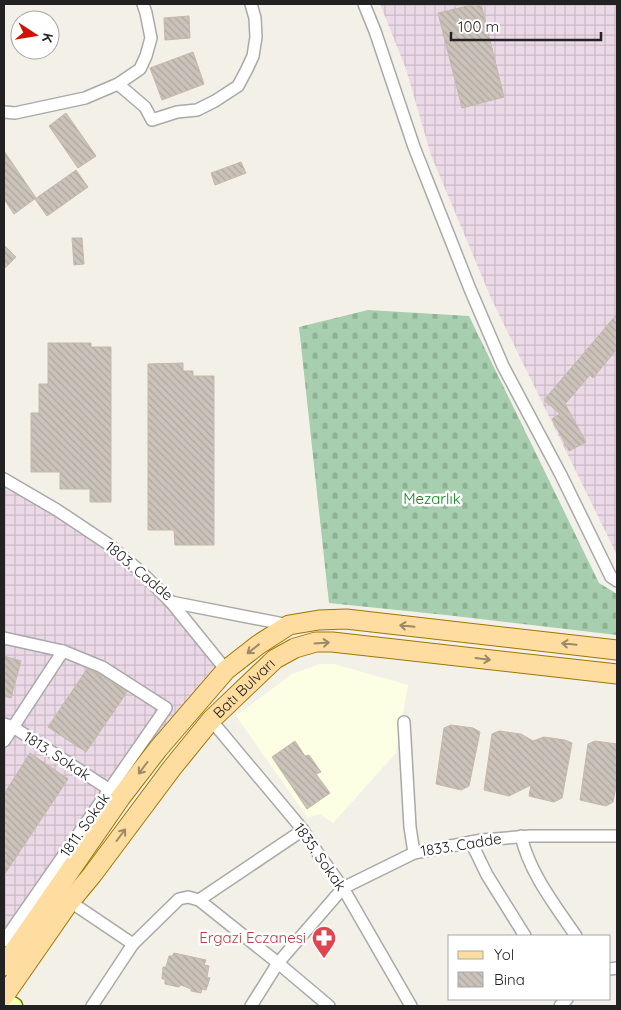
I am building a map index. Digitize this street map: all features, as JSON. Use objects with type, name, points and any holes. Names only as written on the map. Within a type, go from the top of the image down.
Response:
[{"type":"main road","name":"Batı Bulvarı","points":[[10,1003],[67,902],[84,850],[122,797],[158,749],[226,670],[258,645],[289,625],[318,620],[346,619],[617,650]]},
{"type":"main road","name":"Batı Bulvarı","points":[[4,966],[92,875],[172,768],[211,720],[275,659],[295,648],[316,642],[340,643],[617,674]]},
{"type":"main road","points":[[4,948],[44,890],[78,852],[84,850]]},
{"type":"street","points":[[4,112],[15,113],[85,98],[118,84],[140,69],[151,38],[143,4]]},
{"type":"street","points":[[118,84],[145,107],[152,120],[177,112],[197,110],[215,101],[238,86],[253,56],[256,37],[255,18],[251,4]]},
{"type":"street","points":[[364,4],[376,31],[414,147],[499,358],[561,474],[611,577],[617,581]]},
{"type":"street","name":"1803. Cadde","points":[[4,479],[57,510],[108,544],[140,571],[170,602],[289,625]]},
{"type":"street","points":[[170,602],[226,670]]},
{"type":"street","points":[[4,638],[63,651],[9,726],[4,741]]},
{"type":"street","name":"1811. Sokak","points":[[4,941],[8,925],[110,790],[166,708],[102,666],[63,651]]},
{"type":"street","name":"1835. Sokak","points":[[211,720],[303,830],[342,888],[407,1005]]},
{"type":"street","points":[[404,722],[410,827],[414,853]]},
{"type":"street","name":"1813. Sokak","points":[[9,726],[110,790]]},
{"type":"street","points":[[92,1006],[133,944],[179,899],[193,899],[303,830]]},
{"type":"street","points":[[521,836],[524,850],[536,875],[575,935]]},
{"type":"street","name":"1833. Cadde","points":[[251,1006],[278,963],[342,888],[414,853],[471,842],[521,836],[617,836]]},
{"type":"street","points":[[471,842],[487,876],[524,935]]},
{"type":"street","points":[[193,899],[278,963],[329,1006]]},
{"type":"street","points":[[67,902],[133,944]]},
{"type":"shaded area","points":[[380,4],[617,4],[617,555],[491,298],[431,155],[406,69]]},
{"type":"shaded area","points":[[4,477],[59,509],[158,595],[218,670],[4,940]]},
{"type":"shaded area","points":[[320,664],[334,664],[408,685],[396,753],[333,823],[320,814],[308,818],[236,716],[292,674]]},
{"type":"green space","name":"Mezarlık","points":[[368,310],[469,316],[599,583],[617,594],[617,635],[329,603],[299,327]]},
{"type":"building","points":[[481,4],[504,97],[462,108],[438,13]]},
{"type":"building","points":[[189,16],[190,38],[165,40],[164,18]]},
{"type":"building","points":[[193,52],[204,84],[162,100],[150,68]]},
{"type":"building","points":[[66,113],[96,156],[78,168],[49,126]]},
{"type":"building","points":[[4,151],[36,198],[14,214],[4,199]]},
{"type":"building","points":[[241,162],[246,173],[215,185],[211,173]]},
{"type":"building","points":[[76,170],[88,187],[47,216],[35,199]]},
{"type":"building","points":[[72,238],[82,238],[84,264],[74,265]]},
{"type":"building","points":[[4,245],[16,257],[4,269]]},
{"type":"building","points":[[617,314],[617,349],[593,378],[590,375],[565,404],[586,442],[569,451],[552,419],[560,414],[544,400]]},
{"type":"building","points":[[48,343],[91,343],[91,347],[111,347],[111,502],[90,502],[90,489],[60,489],[60,472],[31,472],[31,413],[39,413],[39,384],[48,384]]},
{"type":"building","points":[[183,363],[183,371],[193,371],[193,376],[214,376],[214,545],[175,545],[174,530],[148,530],[148,364]]},
{"type":"building","points":[[4,656],[21,661],[11,698],[4,696]]},
{"type":"building","points":[[87,669],[99,674],[127,692],[86,752],[48,727]]},
{"type":"building","points":[[451,725],[473,728],[480,732],[469,786],[461,790],[436,784],[444,728]]},
{"type":"building","points":[[499,731],[521,734],[533,741],[544,737],[572,743],[562,798],[554,802],[529,796],[531,785],[509,796],[484,790],[492,734]]},
{"type":"building","points":[[295,741],[305,756],[309,755],[321,772],[316,774],[330,793],[307,809],[272,757]]},
{"type":"building","points":[[595,741],[617,744],[617,781],[613,802],[606,806],[580,800],[588,744]]},
{"type":"building","points":[[30,753],[68,779],[4,875],[4,794]]},
{"type":"building","points":[[174,953],[206,960],[204,965],[209,966],[207,977],[210,978],[206,990],[202,989],[201,993],[191,991],[191,989],[181,985],[179,987],[165,984],[165,979],[162,979],[163,967],[166,967],[169,956],[172,956]]},
{"type":"place","name":"Ergazi Eczanesi","points":[[324,959]]}]
